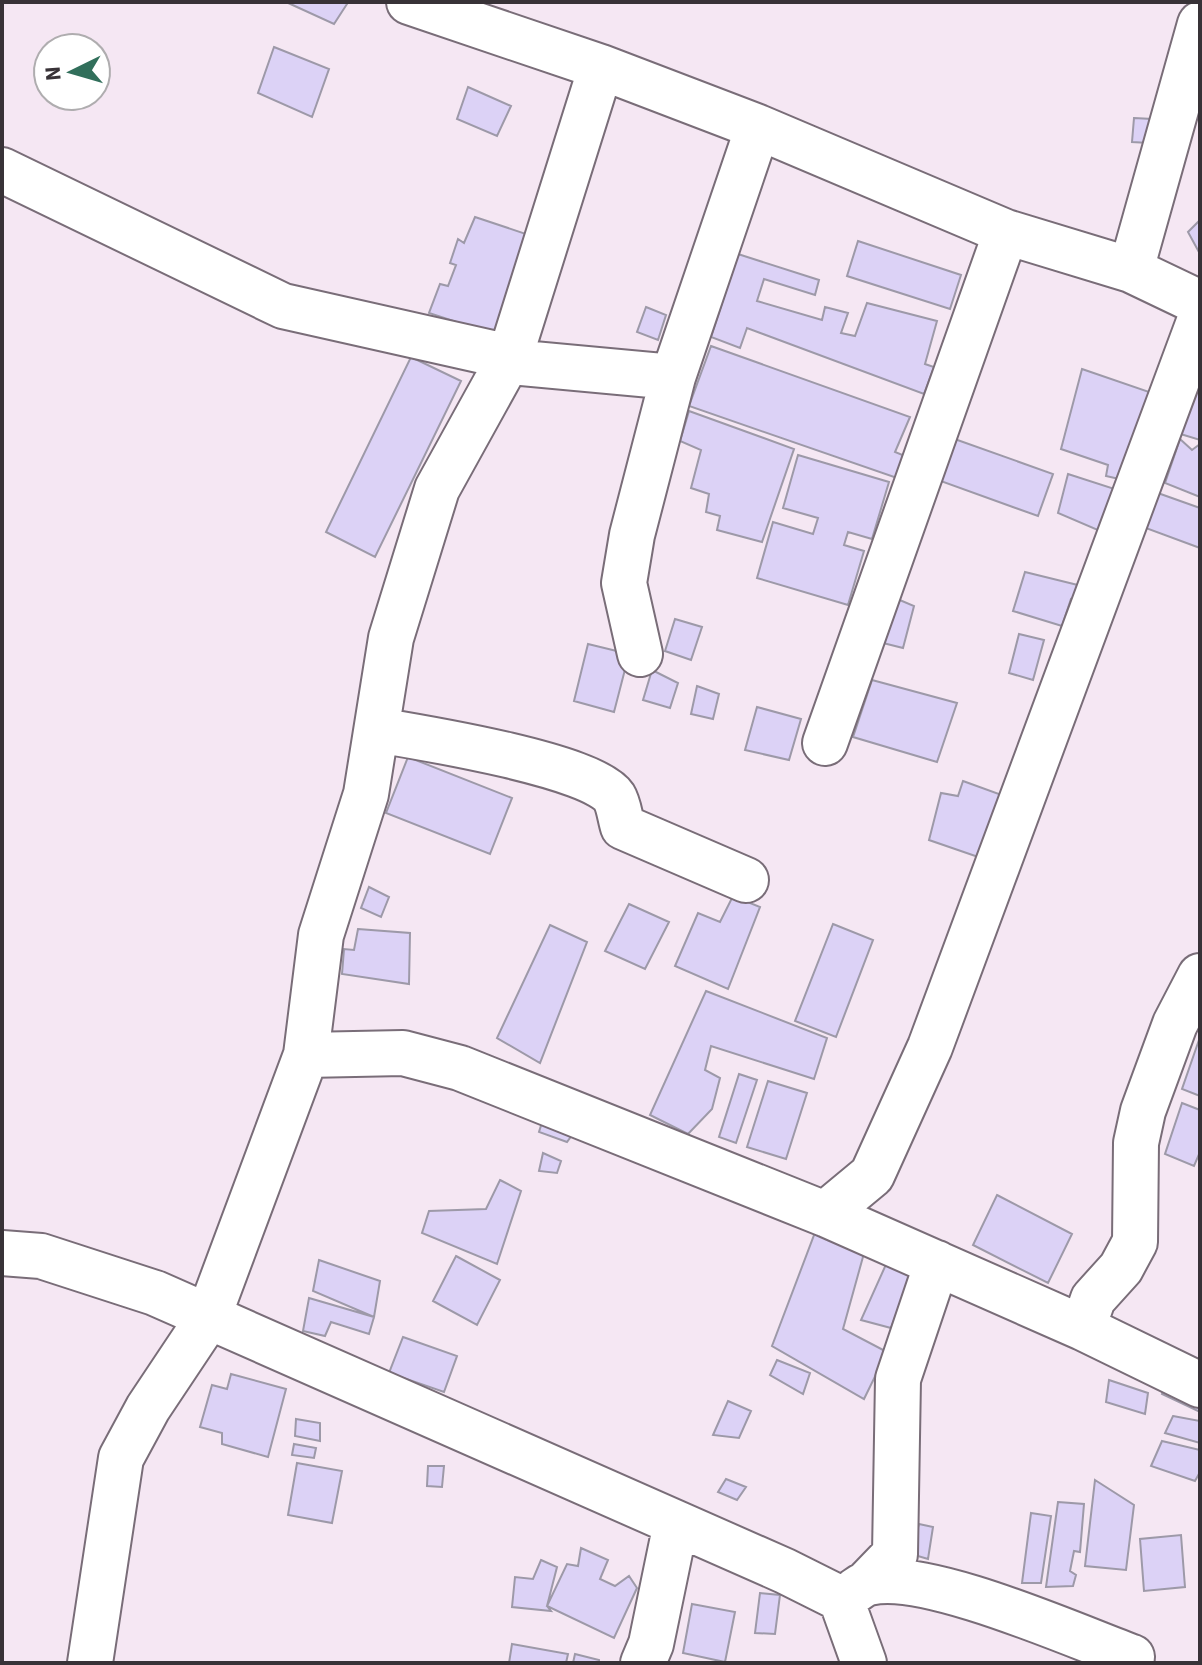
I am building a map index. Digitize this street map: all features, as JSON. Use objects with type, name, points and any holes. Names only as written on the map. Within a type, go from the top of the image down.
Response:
[{"type":"street","points":[[409,2],[601,67],[758,127],[1006,232],[1131,270],[1200,303]]},
{"type":"street","points":[[1131,270],[1200,24]]},
{"type":"street","points":[[90,1663],[121,1458],[148,1408],[208,1318],[306,1055],[321,935],[366,794],[391,638],[437,489],[510,357],[601,67]]},
{"type":"street","points":[[640,654],[624,583],[632,535],[673,377],[758,127]]},
{"type":"street","points":[[2,170],[283,306],[510,357],[522,363],[673,377]]},
{"type":"street","points":[[825,743],[1006,232]]},
{"type":"street","points":[[825,1214],[872,1175],[930,1047],[1200,319]]},
{"type":"street","points":[[377,730],[465,745],[584,777],[613,795],[623,827],[746,880]]},
{"type":"street","points":[[1083,1328],[1093,1299],[1121,1268],[1135,1242],[1136,1143],[1143,1111],[1175,1024],[1200,976]]},
{"type":"street","points":[[306,1055],[403,1053],[460,1068],[825,1214],[1083,1328],[1200,1385]]},
{"type":"street","points":[[2,1253],[41,1256],[108,1276],[676,1523],[854,1591],[904,1582],[984,1602],[1132,1657]]},
{"type":"street","points":[[854,1591],[895,1554],[898,1379],[937,1263]]},
{"type":"street","points":[[643,1663],[651,1644],[676,1523]]},
{"type":"street","points":[[854,1591],[864,1663]]},
{"type":"building","points":[[286,2],[343,2],[347,4],[334,24]]},
{"type":"building","points":[[274,47],[329,69],[312,117],[258,93]]},
{"type":"building","points":[[468,87],[511,106],[497,136],[457,119]]},
{"type":"building","points":[[1134,118],[1152,119],[1149,143],[1132,142]]},
{"type":"building","points":[[475,217],[532,236],[496,335],[429,313],[440,284],[448,286],[456,265],[450,263],[458,239],[464,243]]},
{"type":"building","points":[[1200,220],[1200,254],[1188,232]]},
{"type":"building","points":[[858,241],[961,275],[950,309],[847,276]]},
{"type":"building","points":[[738,254],[819,280],[815,295],[764,279],[757,301],[822,320],[825,307],[848,313],[841,333],[855,336],[867,303],[937,321],[925,364],[934,367],[924,394],[747,328],[740,348],[711,337]]},
{"type":"building","points":[[646,307],[666,315],[658,340],[637,332]]},
{"type":"building","points":[[711,346],[910,417],[895,452],[905,456],[897,478],[689,406]]},
{"type":"building","points":[[1200,353],[1200,440],[1174,432]]},
{"type":"building","points":[[411,357],[461,381],[375,557],[326,532]]},
{"type":"building","points":[[1082,369],[1158,395],[1128,481],[1106,476],[1108,465],[1061,449]]},
{"type":"building","points":[[689,411],[794,449],[762,542],[717,530],[720,516],[706,512],[709,494],[691,488],[701,450],[680,441]]},
{"type":"building","points":[[949,437],[1053,474],[1038,516],[935,479]]},
{"type":"building","points":[[1180,439],[1192,450],[1200,444],[1200,497],[1165,483]]},
{"type":"building","points":[[798,455],[889,482],[872,539],[848,532],[844,545],[864,551],[848,605],[757,578],[773,522],[813,534],[818,518],[783,508]]},
{"type":"building","points":[[1068,474],[1124,492],[1107,534],[1058,513]]},
{"type":"building","points":[[1155,492],[1200,508],[1200,548],[1143,527]]},
{"type":"building","points":[[1025,572],[1090,588],[1087,602],[1071,599],[1062,626],[1013,611]]},
{"type":"building","points":[[895,598],[914,606],[903,648],[883,643]]},
{"type":"building","points":[[675,619],[702,627],[691,660],[665,651]]},
{"type":"building","points":[[1019,634],[1044,640],[1033,680],[1009,673]]},
{"type":"building","points":[[588,644],[629,654],[614,712],[574,701]]},
{"type":"building","points":[[652,670],[678,683],[670,708],[643,700]]},
{"type":"building","points":[[872,680],[957,703],[937,762],[853,737]]},
{"type":"building","points":[[697,686],[719,694],[713,719],[691,714]]},
{"type":"building","points":[[757,707],[801,719],[789,760],[745,750]]},
{"type":"building","points":[[408,757],[512,798],[490,854],[386,813]]},
{"type":"building","points":[[963,781],[1010,798],[984,859],[929,840],[941,793],[958,796]]},
{"type":"building","points":[[369,887],[389,897],[381,917],[361,908]]},
{"type":"building","points":[[733,896],[760,907],[728,989],[675,966],[698,913],[720,922]]},
{"type":"building","points":[[629,904],[669,922],[645,969],[605,951]]},
{"type":"building","points":[[833,924],[873,940],[836,1037],[795,1021]]},
{"type":"building","points":[[550,925],[587,942],[540,1063],[497,1038]]},
{"type":"building","points":[[358,929],[410,933],[409,984],[342,974],[344,949],[354,950]]},
{"type":"building","points":[[706,991],[827,1038],[814,1079],[711,1046],[705,1070],[720,1078],[712,1109],[688,1134],[650,1115]]},
{"type":"building","points":[[1200,1037],[1200,1096],[1182,1089]]},
{"type":"building","points":[[739,1074],[757,1080],[736,1143],[719,1137]]},
{"type":"building","points":[[768,1081],[807,1093],[786,1159],[747,1147]]},
{"type":"building","points":[[1182,1103],[1200,1110],[1200,1152],[1194,1166],[1165,1154]]},
{"type":"building","points":[[543,1119],[575,1131],[567,1142],[539,1132]]},
{"type":"building","points":[[543,1153],[561,1161],[557,1173],[539,1171]]},
{"type":"building","points":[[500,1180],[521,1191],[497,1264],[422,1233],[429,1211],[486,1209]]},
{"type":"building","points":[[997,1195],[1072,1234],[1048,1283],[973,1245]]},
{"type":"building","points":[[819,1222],[866,1246],[843,1329],[887,1352],[864,1399],[772,1346]]},
{"type":"building","points":[[456,1256],[500,1280],[477,1325],[433,1301]]},
{"type":"building","points":[[319,1260],[380,1281],[374,1317],[313,1291]]},
{"type":"building","points":[[888,1260],[910,1276],[891,1328],[861,1320]]},
{"type":"building","points":[[309,1298],[374,1317],[369,1334],[331,1322],[325,1336],[303,1331]]},
{"type":"building","points":[[403,1337],[457,1356],[444,1392],[389,1373]]},
{"type":"building","points":[[777,1360],[810,1373],[803,1394],[770,1375]]},
{"type":"building","points":[[231,1374],[286,1389],[268,1457],[222,1444],[222,1433],[200,1427],[212,1385],[227,1389]]},
{"type":"building","points":[[1109,1380],[1148,1393],[1145,1414],[1106,1402]]},
{"type":"building","points":[[1166,1382],[1200,1402],[1200,1412],[1162,1394]]},
{"type":"building","points":[[728,1401],[751,1411],[739,1438],[713,1435]]},
{"type":"building","points":[[1173,1416],[1200,1421],[1200,1443],[1165,1433]]},
{"type":"building","points":[[296,1419],[320,1423],[320,1441],[295,1436]]},
{"type":"building","points":[[1162,1441],[1200,1450],[1200,1472],[1195,1481],[1151,1466]]},
{"type":"building","points":[[294,1444],[316,1448],[314,1458],[292,1455]]},
{"type":"building","points":[[297,1463],[342,1471],[332,1523],[288,1515]]},
{"type":"building","points":[[428,1466],[444,1466],[442,1487],[427,1486]]},
{"type":"building","points":[[726,1479],[746,1487],[737,1500],[718,1492]]},
{"type":"building","points":[[1095,1480],[1134,1505],[1126,1570],[1085,1566]]},
{"type":"building","points":[[1058,1502],[1084,1504],[1080,1552],[1074,1551],[1070,1571],[1076,1575],[1073,1586],[1046,1587]]},
{"type":"building","points":[[1031,1513],[1051,1516],[1041,1583],[1022,1583]]},
{"type":"building","points":[[919,1524],[933,1527],[928,1559],[911,1554]]},
{"type":"building","points":[[1181,1535],[1185,1587],[1144,1591],[1140,1539]]},
{"type":"building","points":[[581,1548],[608,1560],[600,1579],[615,1586],[629,1576],[637,1588],[614,1638],[547,1606],[567,1564],[578,1566]]},
{"type":"building","points":[[541,1560],[557,1567],[547,1606],[551,1611],[512,1607],[515,1577],[533,1579]]},
{"type":"building","points":[[760,1593],[780,1595],[775,1634],[755,1633]]},
{"type":"building","points":[[692,1604],[735,1612],[725,1662],[683,1653]]},
{"type":"building","points":[[512,1644],[568,1654],[566,1663],[509,1663]]},
{"type":"building","points":[[575,1654],[599,1660],[599,1663],[573,1663]]}]
